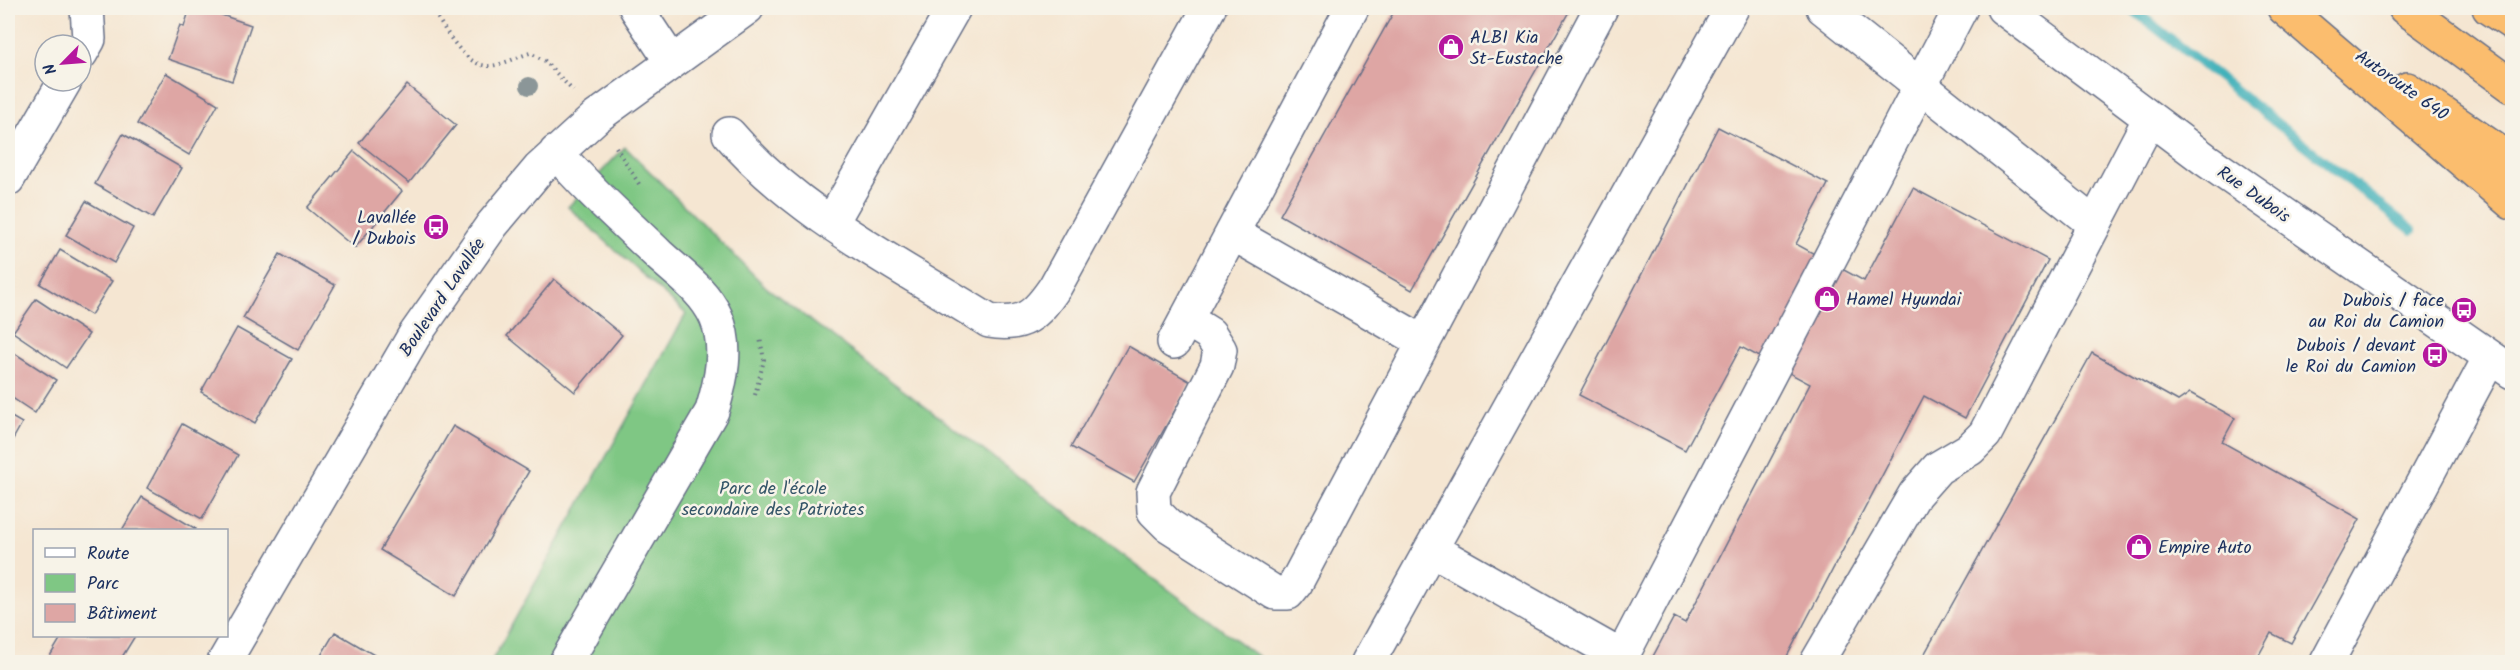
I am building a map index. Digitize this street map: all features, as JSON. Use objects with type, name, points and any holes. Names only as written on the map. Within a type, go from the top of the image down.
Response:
[{"type":"highway","points":[[2284,8],[2512,203]]},
{"type":"highway","name":"Autoroute 640","points":[[2293,8],[2512,160]]},
{"type":"highway","points":[[2405,8],[2512,86]]},
{"type":"highway","points":[[2489,8],[2512,23]]},
{"type":"street","points":[[87,8],[89,33]]},
{"type":"street","points":[[636,8],[671,61]]},
{"type":"street","name":"Boulevard Lavallée","points":[[225,663],[437,300],[492,225],[556,152],[595,118],[747,8]]},
{"type":"street","points":[[832,222],[954,8]]},
{"type":"street","points":[[729,134],[751,159],[832,222],[989,321],[1010,325],[1026,319],[1043,305],[1055,287],[1209,8]]},
{"type":"street","points":[[1352,8],[1180,331],[1210,334],[1220,350],[1217,366],[1153,492],[1154,511],[1168,525],[1275,593],[1288,593],[1296,583],[1601,8]]},
{"type":"street","points":[[1368,663],[1732,8]]},
{"type":"street","points":[[1823,8],[2094,225]]},
{"type":"street","points":[[1431,549],[1620,660],[1961,8]]},
{"type":"street","name":"Rue Dubois","points":[[2003,8],[2206,160],[2501,364]]},
{"type":"street","points":[[8,179],[58,93]]},
{"type":"street","points":[[1817,663],[1915,494],[1938,468],[1970,449],[1985,434],[2150,118]]},
{"type":"street","points":[[556,152],[585,185],[699,292],[716,317],[722,346],[722,376],[712,411],[566,663]]},
{"type":"street","points":[[1232,233],[1423,342]]},
{"type":"street","points":[[2327,663],[2501,364]]},
{"type":"path","points":[[431,8],[458,46],[474,62],[489,66],[530,53],[545,62],[568,84]]},
{"type":"green space","name":"Parc de l'école secondaire des Patriotes","points":[[625,147],[766,287],[1265,662],[491,662],[686,314],[568,207]]},
{"type":"building","points":[[190,8],[201,8],[251,25],[232,81],[168,59],[180,25],[184,27]]},
{"type":"building","points":[[1396,8],[1571,8],[1412,290],[1280,215]]},
{"type":"building","points":[[166,73],[218,104],[189,155],[137,124]]},
{"type":"building","points":[[407,85],[456,125],[409,183],[359,143]]},
{"type":"building","points":[[1718,127],[1828,184],[1796,244],[1864,281],[1913,188],[2048,260],[1965,418],[1924,396],[1784,662],[1650,662],[1674,617],[1685,623],[1810,384],[1741,347],[1685,450],[1579,395]]},
{"type":"building","points":[[123,134],[182,168],[153,218],[95,184]]},
{"type":"building","points":[[354,151],[402,191],[355,248],[307,208]]},
{"type":"building","points":[[86,201],[133,228],[114,263],[66,235]]},
{"type":"building","points":[[60,250],[112,281],[91,315],[40,284]]},
{"type":"building","points":[[280,254],[335,285],[298,350],[243,318]]},
{"type":"building","points":[[554,279],[622,335],[575,392],[507,336]]},
{"type":"building","points":[[36,299],[89,334],[66,368],[13,332]]},
{"type":"building","points":[[237,328],[292,359],[255,423],[201,392]]},
{"type":"building","points":[[1128,346],[1191,382],[1134,482],[1071,447]]},
{"type":"building","points":[[8,349],[56,380],[35,413],[8,395]]},
{"type":"building","points":[[2092,353],[2178,401],[2190,393],[2235,418],[2222,442],[2360,519],[2291,643],[2271,633],[2255,662],[1920,662]]},
{"type":"building","points":[[8,415],[22,423],[8,448]]},
{"type":"building","points":[[182,424],[238,455],[202,519],[147,488]]},
{"type":"building","points":[[453,426],[529,471],[456,596],[380,550]]},
{"type":"building","points":[[142,497],[196,529],[123,529]]},
{"type":"building","points":[[335,632],[386,662],[317,662]]},
{"type":"building","points":[[61,637],[134,637],[119,662],[60,662],[50,656]]},
{"type":"waterway","points":[[2131,8],[2412,230]]},
{"type":"place","name":"ALBI Kia St-Eustache","points":[[1451,47]]},
{"type":"place","name":"Lavallée / Dubois","points":[[436,227]]},
{"type":"place","name":"Hamel Hyundai","points":[[1827,299]]},
{"type":"place","name":"Dubois / face au Roi du Camion","points":[[2464,310]]},
{"type":"place","name":"Dubois / devant le Roi du Camion","points":[[2435,355]]},
{"type":"place","name":"Empire Auto","points":[[2139,547]]}]
